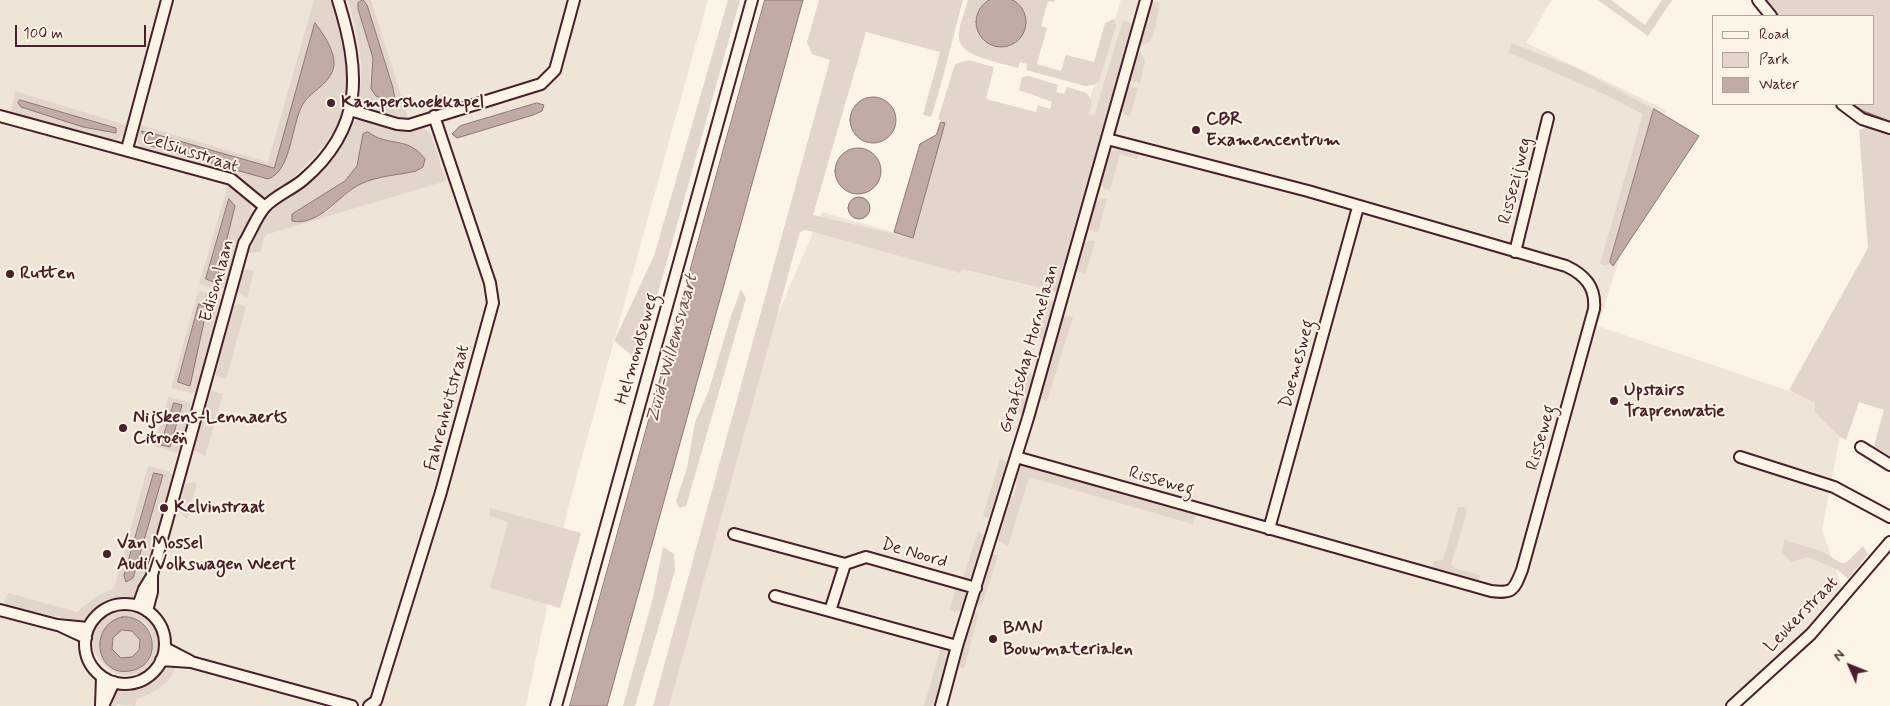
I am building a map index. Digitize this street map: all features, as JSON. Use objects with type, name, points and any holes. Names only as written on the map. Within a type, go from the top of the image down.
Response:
[{"type":"street","name":"Celsiusstraat","points":[[127,149],[167,0]]},
{"type":"street","name":"Edisonlaan","points":[[143,608],[152,592],[152,575],[244,243],[265,207],[302,181],[323,160],[340,134],[350,110],[355,86],[353,54],[338,0]]},
{"type":"street","points":[[350,110],[397,124],[409,125],[541,84],[555,70],[574,0]]},
{"type":"street","name":"Helmondseweg","points":[[556,706],[752,0]]},
{"type":"street","name":"Graafschap Hornelaan","points":[[940,706],[1016,457],[1146,0]]},
{"type":"street","points":[[1758,0],[1770,15]]},
{"type":"street","points":[[1843,105],[1862,119],[1890,128]]},
{"type":"street","name":"Celsiusstraat","points":[[2,116],[230,179],[265,207]]},
{"type":"street","points":[[0,127],[2,116]]},
{"type":"street","name":"Fahrenheitstraat","points":[[369,706],[376,701],[441,492],[492,303],[490,283],[434,116]]},
{"type":"street","name":"Rissezijweg","points":[[1515,252],[1548,118]]},
{"type":"street","name":"Risseweg","points":[[1016,457],[1491,591],[1506,593],[1515,588],[1576,377],[1595,297],[1590,283],[1578,272],[1358,207],[1107,139]]},
{"type":"street","name":"Doemesweg","points":[[1270,529],[1358,207]]},
{"type":"street","points":[[1861,448],[1890,465]]},
{"type":"street","points":[[1740,457],[1834,487],[1890,518]]},
{"type":"street","name":"De Noord","points":[[734,534],[845,564],[866,557],[976,588]]},
{"type":"street","name":"Leukerstraat","points":[[1732,706],[1811,634],[1890,542]]},
{"type":"street","points":[[830,611],[845,564]]},
{"type":"street","points":[[775,596],[957,646]]},
{"type":"street","points":[[126,604],[143,608],[161,627],[164,648],[162,660],[147,677],[137,682],[114,682],[102,676],[88,660],[87,633],[99,614],[114,606],[126,604]]},
{"type":"street","points":[[0,610],[57,625],[71,633],[87,633]]},
{"type":"street","points":[[164,648],[191,662]]},
{"type":"street","points":[[162,660],[191,662],[352,706]]},
{"type":"street","points":[[102,676],[102,706]]},
{"type":"street","points":[[102,706],[114,682]]},
{"type":"shaded area","points":[[0,0],[708,0],[568,508],[526,706],[0,706]]},
{"type":"shaded area","points":[[1121,0],[1552,0],[1526,43],[1666,110],[1598,326],[1845,410],[1822,530],[1845,595],[1733,706],[659,706],[746,387],[822,212],[1035,272]]},
{"type":"green space","points":[[314,0],[332,0],[348,63],[348,89],[342,112],[332,134],[316,154],[269,198],[254,194],[224,172],[143,149],[133,138],[134,123],[268,162]],"holes":[[[325,35],[334,64],[331,76],[303,104],[274,177],[141,131],[275,168]]]},
{"type":"green space","points":[[348,0],[371,0],[408,118],[365,109],[359,99],[362,67],[356,29]],"holes":[[[365,1],[385,60],[392,102],[376,96],[371,82],[373,58],[358,9],[358,3]]]},
{"type":"green space","points":[[728,0],[740,0],[640,357],[634,357],[614,341],[654,256]]},
{"type":"green space","points":[[819,0],[963,0],[931,117],[923,115],[940,52],[866,32],[813,215],[912,238],[945,123],[938,119],[955,64],[968,60],[994,67],[986,99],[1036,112],[1038,105],[1050,109],[1052,102],[1019,90],[1022,77],[1029,76],[1058,85],[1056,92],[1064,94],[1067,87],[1087,93],[1092,102],[1089,114],[1094,116],[1123,20],[1131,23],[1133,27],[1059,292],[962,269],[960,273],[814,232],[806,230],[800,232],[669,706],[653,706],[830,60],[812,54],[807,42]]},
{"type":"green space","points":[[968,0],[988,0],[981,7],[977,16],[979,33],[992,44],[1001,46],[1011,45],[1026,25],[1025,14],[1014,0],[1055,0],[1054,2],[1048,1],[1041,26],[1047,28],[1037,64],[1061,71],[1066,55],[1094,62],[1105,23],[1114,19],[1116,25],[1099,81],[1093,85],[1085,86],[1026,70],[1027,64],[1020,62],[1018,68],[974,55],[961,45],[959,38]]},
{"type":"green space","points":[[1598,0],[1611,0],[1645,25],[1662,0],[1672,0],[1648,36]]},
{"type":"green space","points":[[1764,0],[1890,0],[1890,122],[1850,105],[1875,105],[1875,15],[1776,15]]},
{"type":"green space","points":[[1153,2],[1160,4],[1155,28],[1150,42],[1143,45],[1141,41]]},
{"type":"green space","points":[[1511,43],[1576,68],[1654,109],[1610,262],[1606,266],[1600,264],[1643,114],[1606,95],[1508,52]]},
{"type":"green space","points":[[1141,53],[1145,61],[1140,84],[1130,80],[1136,56]]},
{"type":"green space","points":[[1128,88],[1138,88],[1130,117],[1123,113],[1122,109]]},
{"type":"green space","points":[[15,91],[129,126],[122,137],[110,140],[11,112]]},
{"type":"green space","points":[[359,119],[404,130],[424,128],[431,135],[446,181],[265,235],[260,252],[247,253],[253,236],[262,222],[283,201],[319,172],[331,159],[354,122]],"holes":[[[363,134],[386,141],[404,142],[399,175],[371,179],[353,188],[326,212],[292,213],[345,181],[357,166]]]},
{"type":"green space","points":[[1870,126],[1890,133],[1890,460],[1873,449],[1884,410],[1859,402],[1846,440],[1840,437],[1815,412],[1815,403],[1789,390],[1868,248],[1859,130]]},
{"type":"green space","points":[[1121,149],[1139,154],[1137,159],[1120,154],[1110,190],[1105,189],[1101,184],[1110,154],[1113,150]]},
{"type":"green space","points":[[228,185],[250,203],[251,211],[227,286],[219,290],[199,284]]},
{"type":"green space","points":[[1102,198],[1107,199],[1098,232],[1089,230],[1096,202]]},
{"type":"green space","points":[[1091,240],[1095,241],[1086,274],[1077,271],[1084,243]]},
{"type":"green space","points":[[248,269],[254,271],[247,298],[237,291],[243,271]]},
{"type":"green space","points":[[741,289],[746,298],[686,506],[679,508],[676,501],[687,468],[695,422],[708,393]]},
{"type":"green space","points":[[198,291],[219,295],[223,303],[198,391],[192,393],[171,388]]},
{"type":"green space","points":[[1048,299],[1056,303],[1043,340],[1036,338]]},
{"type":"green space","points":[[238,304],[246,307],[226,379],[216,376],[216,370],[233,307]]},
{"type":"green space","points":[[1067,316],[1073,317],[1047,401],[1038,398],[1062,318]]},
{"type":"green space","points":[[1027,371],[1033,376],[1033,379],[1024,411],[1020,414],[1015,413]]},
{"type":"green space","points":[[210,392],[223,394],[205,456],[194,450]]},
{"type":"green space","points":[[168,397],[189,402],[192,409],[181,451],[177,453],[154,446]]},
{"type":"green space","points":[[1000,459],[1008,462],[992,515],[988,518],[983,516]]},
{"type":"green space","points":[[1022,464],[1196,514],[1193,524],[1029,477],[1008,546],[995,539],[1007,498],[1014,496],[1017,484],[1012,481],[1016,469]]},
{"type":"green space","points":[[148,466],[169,471],[173,477],[137,602],[126,600],[111,603],[90,618],[78,621],[7,606],[4,601],[8,593],[77,612],[95,597],[114,588]],"holes":[[[154,473],[163,475],[133,578],[126,582]]]},
{"type":"green space","points":[[193,482],[197,484],[187,519],[177,509],[185,484]]},
{"type":"green space","points":[[490,508],[581,533],[560,608],[490,588],[508,522],[489,515]]},
{"type":"green space","points":[[1458,508],[1466,508],[1467,512],[1451,565],[1455,568],[1480,575],[1479,583],[1431,569],[1434,561],[1443,560]]},
{"type":"green space","points":[[978,532],[986,536],[973,576],[966,579],[963,578]]},
{"type":"green space","points":[[1784,540],[1821,551],[1841,563],[1846,563],[1863,546],[1868,554],[1848,579],[1838,570],[1808,557],[1791,562],[1782,552]]},
{"type":"green space","points":[[663,547],[674,554],[675,571],[635,706],[623,706],[653,598]]},
{"type":"green space","points":[[990,555],[998,555],[982,605],[977,604]]},
{"type":"green space","points":[[956,587],[964,589],[967,594],[964,608],[957,612],[950,610]]},
{"type":"green space","points":[[125,611],[142,617],[149,623],[155,630],[159,646],[152,663],[137,674],[122,675],[109,669],[98,658],[93,644],[94,630],[105,618]],"holes":[[[122,617],[140,619],[150,628],[152,640],[150,654],[142,665],[131,672],[118,670],[103,659]]]},
{"type":"green space","points":[[975,612],[979,613],[964,668],[958,667],[958,659],[971,615]]},
{"type":"green space","points":[[126,630],[136,634],[140,644],[136,654],[126,658],[116,654],[112,644],[116,634]]},
{"type":"green space","points":[[941,647],[949,649],[951,652],[935,706],[924,706]]},
{"type":"green space","points":[[175,667],[166,683],[155,691],[137,699],[135,706],[117,704],[117,706],[108,706],[112,695],[117,690],[147,683],[163,668]]},
{"type":"water","points":[[992,-1],[1010,-1],[1015,1],[1022,8],[1025,17],[1024,31],[1019,40],[1001,47],[983,40],[976,22],[980,8]]},
{"type":"water","points":[[363,0],[367,5],[393,88],[395,99],[392,102],[376,96],[371,89],[373,58],[358,9],[358,3]]},
{"type":"water","name":"Zuid-Willemsvaart","points":[[765,0],[803,0],[607,706],[570,706]]},
{"type":"water","points":[[315,23],[331,48],[334,65],[330,77],[303,104],[286,157],[282,167],[276,174],[268,179],[151,146],[141,131],[274,168]]},
{"type":"water","points":[[873,97],[886,101],[892,107],[896,120],[892,133],[886,139],[873,143],[860,139],[854,133],[850,120],[854,107],[860,101]]},
{"type":"water","points":[[20,100],[116,128],[116,133],[83,127],[21,107],[18,103]]},
{"type":"water","points":[[537,103],[544,105],[542,111],[533,115],[457,138],[452,134],[460,126]]},
{"type":"water","points":[[1654,109],[1699,136],[1613,266],[1610,262]]},
{"type":"water","points":[[941,122],[945,123],[913,238],[894,232],[920,144],[936,135]]},
{"type":"water","points":[[368,132],[383,140],[411,147],[425,159],[423,167],[416,171],[367,181],[352,189],[317,216],[301,222],[292,221],[292,214],[345,181],[357,166],[363,134]]},
{"type":"water","points":[[858,148],[871,152],[877,158],[881,171],[877,184],[871,190],[858,194],[845,190],[839,184],[835,171],[839,158],[845,152]]},
{"type":"water","points":[[859,197],[867,200],[870,208],[867,216],[859,219],[851,216],[848,208],[851,200]]},
{"type":"water","points":[[229,199],[235,206],[216,283],[206,279]]},
{"type":"water","points":[[199,304],[207,308],[190,386],[178,382]]},
{"type":"water","points":[[174,403],[182,405],[170,447],[161,445]]},
{"type":"water","points":[[154,473],[163,475],[133,578],[126,582],[124,576]]},
{"type":"water","points":[[122,617],[134,618],[143,623],[149,631],[152,650],[148,660],[141,667],[130,671],[118,671],[109,666],[103,659],[100,639],[104,630],[111,622]],"holes":[[[122,630],[132,631],[140,640],[139,650],[132,657],[121,658],[112,649],[113,638]]]},
{"type":"waterway","points":[[1765,0],[1777,15]]},
{"type":"waterway","points":[[1853,105],[1864,112],[1890,122]]},
{"type":"place","name":"Kampershoekkapel","points":[[331,103]]},
{"type":"place","name":"CBR Examencentrum","points":[[1196,130]]},
{"type":"place","name":"Rutten","points":[[10,274]]},
{"type":"place","name":"Upstairs Traprenovatie","points":[[1614,401]]},
{"type":"place","name":"Nijskens-Lennaerts Citroën","points":[[123,428]]},
{"type":"place","name":"Kelvinstraat","points":[[164,508]]},
{"type":"place","name":"Van Mossel Audi/Volkswagen Weert","points":[[107,554]]},
{"type":"place","name":"BMN Bouwmaterialen","points":[[993,639]]}]
